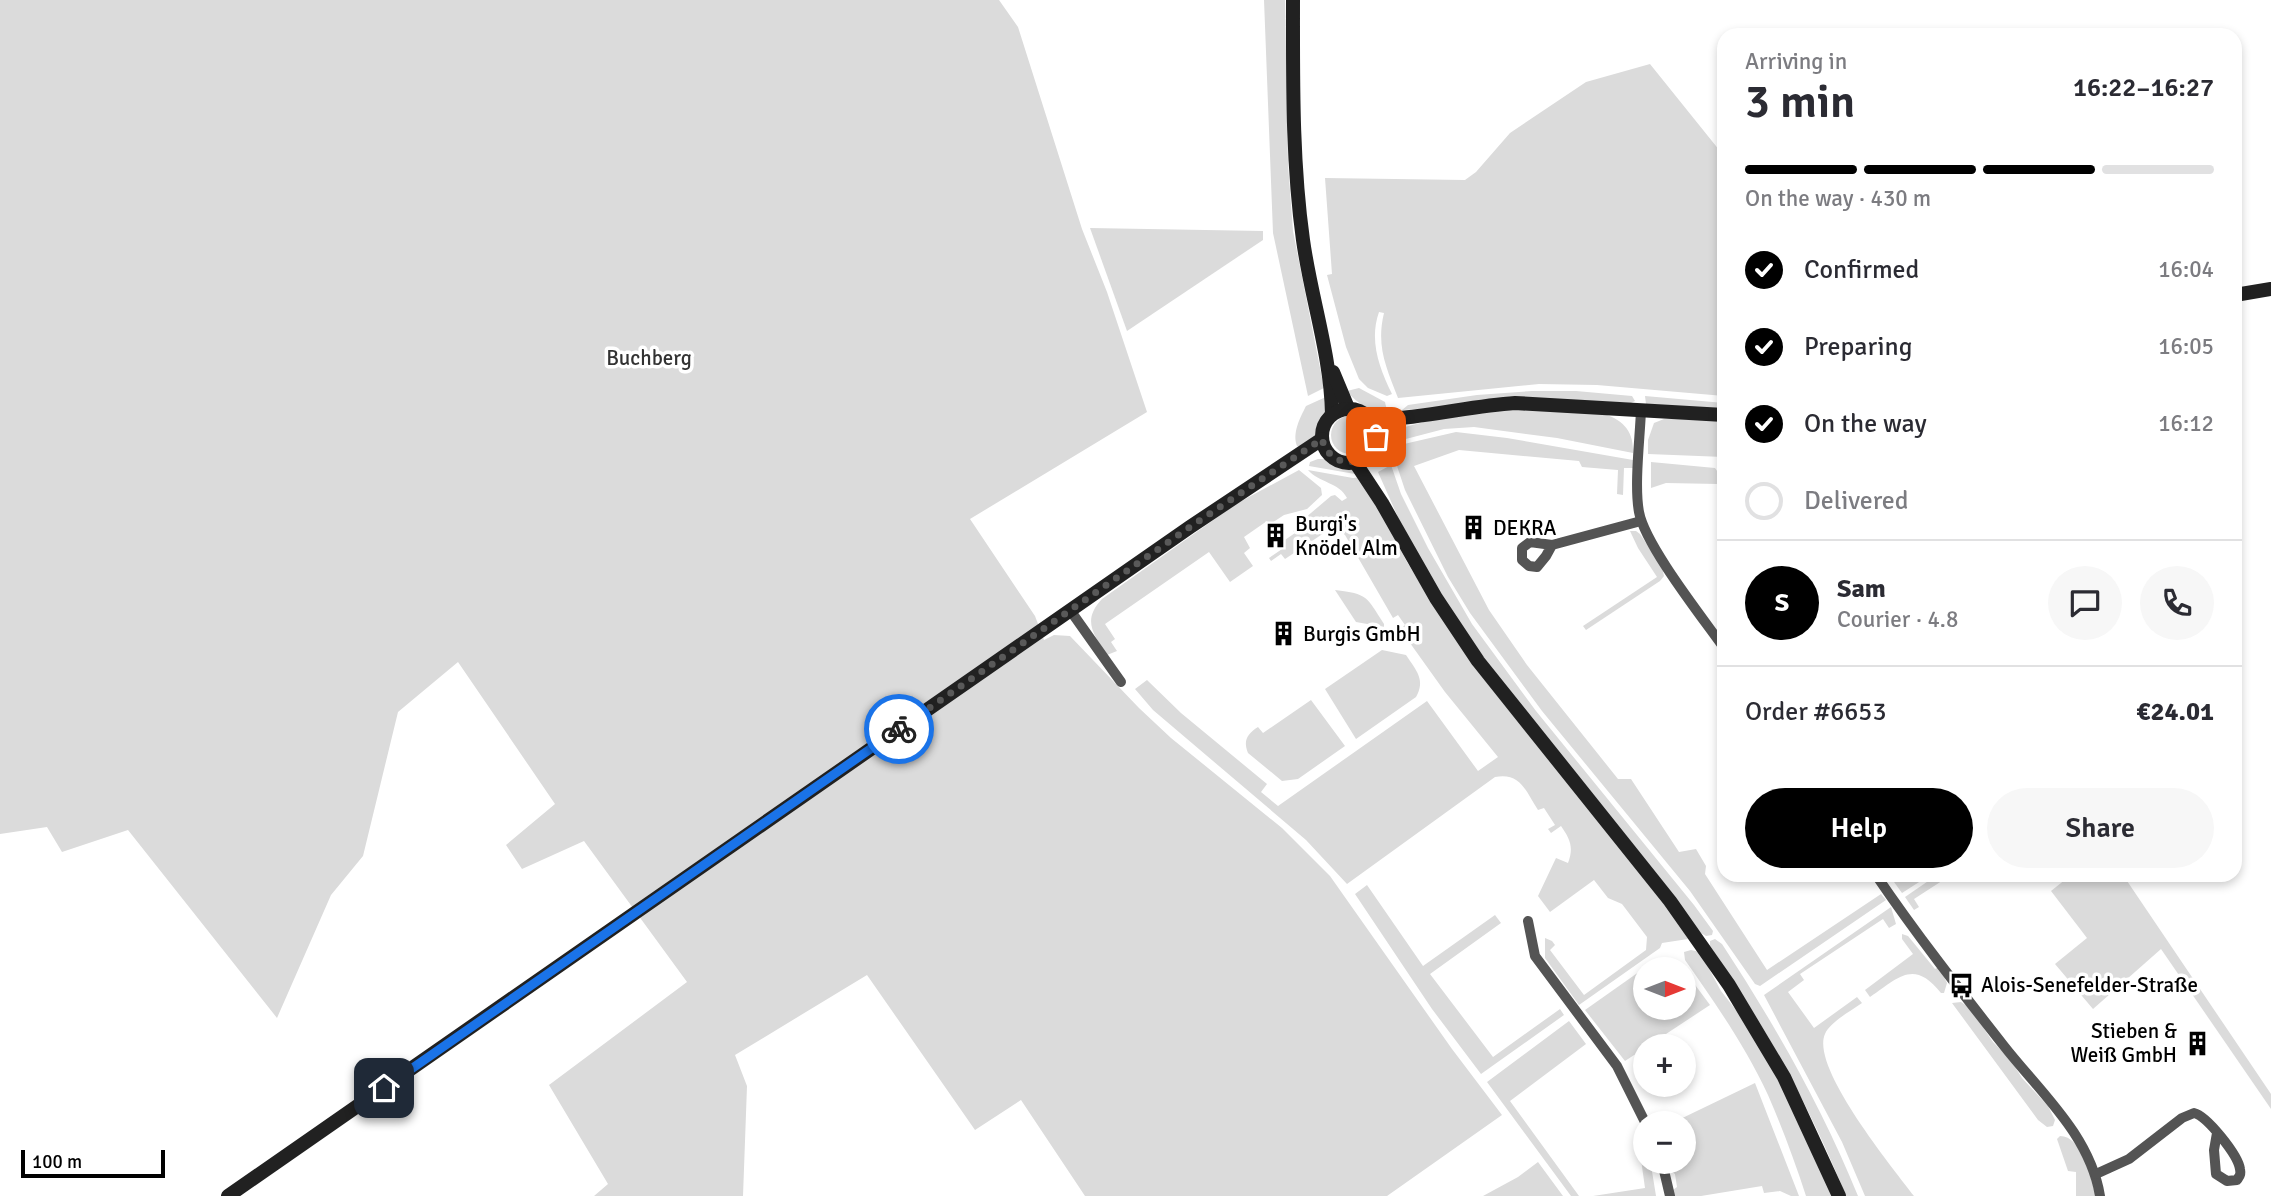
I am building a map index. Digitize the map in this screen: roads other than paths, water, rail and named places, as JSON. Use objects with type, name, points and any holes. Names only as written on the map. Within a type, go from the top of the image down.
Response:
[{"type":"street","points":[[1293,0],[1295,131],[1300,223],[1324,352],[1332,414]]},
{"type":"street","points":[[2242,294],[2271,289]]},
{"type":"street","points":[[1324,352],[1348,408]]},
{"type":"street","points":[[1370,419],[1414,417],[1516,403],[1717,415]]},
{"type":"street","points":[[1370,453],[1355,462],[1342,462],[1329,453],[1322,439],[1324,426],[1332,414],[1348,408],[1360,411],[1370,419],[1376,437],[1370,453],[1382,503]]},
{"type":"street","points":[[1641,410],[1638,502],[1642,521],[1665,563],[1717,638]]},
{"type":"street","points":[[1376,437],[1414,417]]},
{"type":"street","points":[[228,1196],[1190,527],[1322,439]]},
{"type":"street","points":[[1276,471],[1329,453]]},
{"type":"street","points":[[1355,462],[1382,503],[1436,598],[1478,661],[1670,901],[1729,985],[1784,1077],[1819,1147],[1839,1196]]},
{"type":"street","points":[[1552,545],[1642,521]]},
{"type":"street","points":[[1070,611],[1122,682]]},
{"type":"street","points":[[1881,882],[1942,968],[2085,1148],[2096,1174],[2100,1196]]},
{"type":"street","points":[[1528,921],[1535,956],[1617,1066],[1640,1111]]},
{"type":"street","points":[[2096,1174],[2129,1159],[2182,1118],[2194,1113],[2203,1118],[2217,1133]]},
{"type":"street","points":[[1665,1174],[1670,1196]]},
{"type":"place","name":"DEKRA","points":[[1473,528]]},
{"type":"place","name":"Burgi's Knödel Alm","points":[[1275,536]]},
{"type":"place","name":"Burgis GmbH","points":[[1283,634]]},
{"type":"place","name":"Alois-Senefelder-Straße","points":[[1961,985]]},
{"type":"place","name":"Stieben & Weiß GmbH","points":[[2197,1043]]},
{"type":"park label","name":"Buchberg","points":[[649,358]]}]
